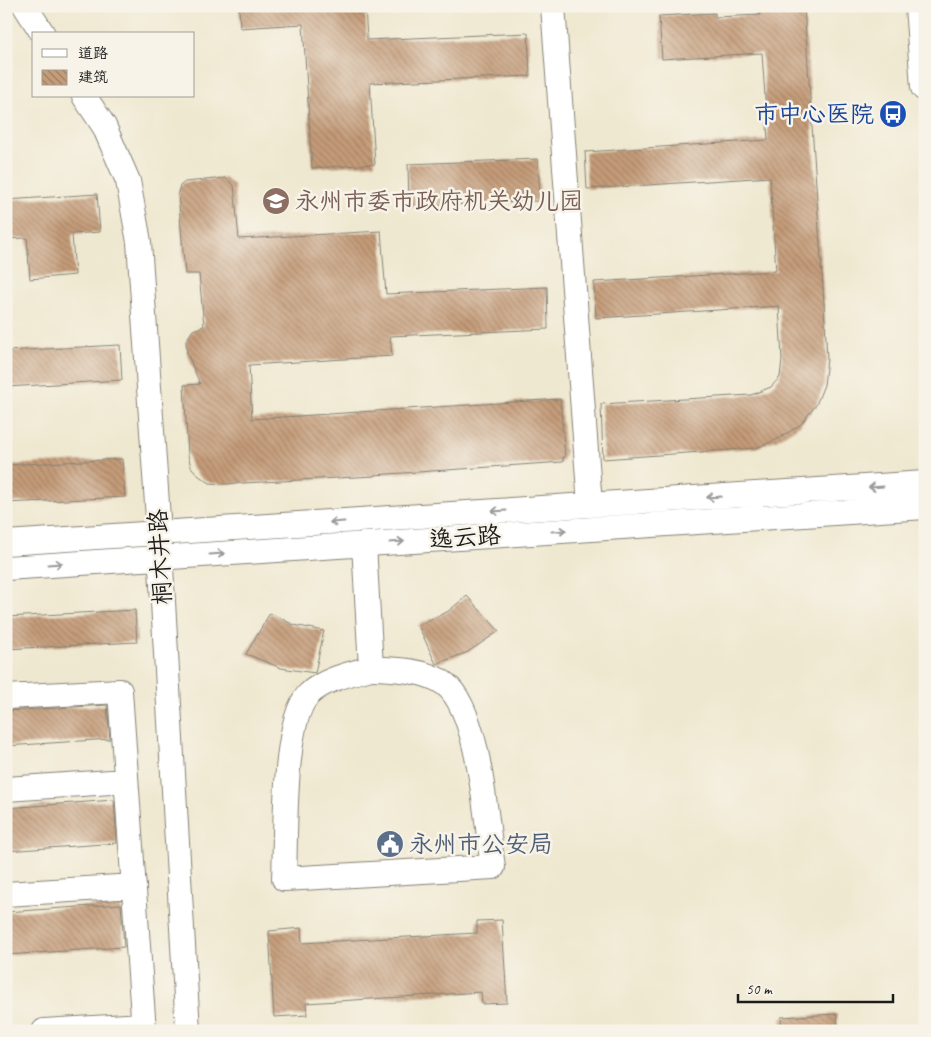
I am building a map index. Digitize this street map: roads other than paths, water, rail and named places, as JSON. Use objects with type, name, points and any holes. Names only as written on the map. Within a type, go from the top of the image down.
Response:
[{"type":"main road","points":[[920,6],[925,87]]},
{"type":"street","points":[[25,6],[42,32]]},
{"type":"street","points":[[553,6],[590,505]]},
{"type":"street","name":"桐木井路","points":[[85,98],[104,126],[128,181],[140,242],[161,558],[188,1031]]},
{"type":"street","name":"逸云路","points":[[6,543],[925,484]]},
{"type":"street","name":"逸云路","points":[[6,568],[925,507]]},
{"type":"street","points":[[364,544],[371,668]]},
{"type":"street","points":[[371,668],[412,671],[445,684],[464,708],[473,733],[493,867],[284,879],[290,748],[296,718],[308,695],[335,679],[371,668]]},
{"type":"street","points":[[6,697],[120,690],[143,1028],[44,1031]]},
{"type":"street","points":[[6,789],[126,781]]},
{"type":"street","points":[[6,894],[134,886]]},
{"type":"place","name":"市中心医院","points":[[893,114]]},
{"type":"place","name":"永州市委市政府机关幼儿园","points":[[276,201]]},
{"type":"place","name":"永州市公安局","points":[[390,844]]}]
